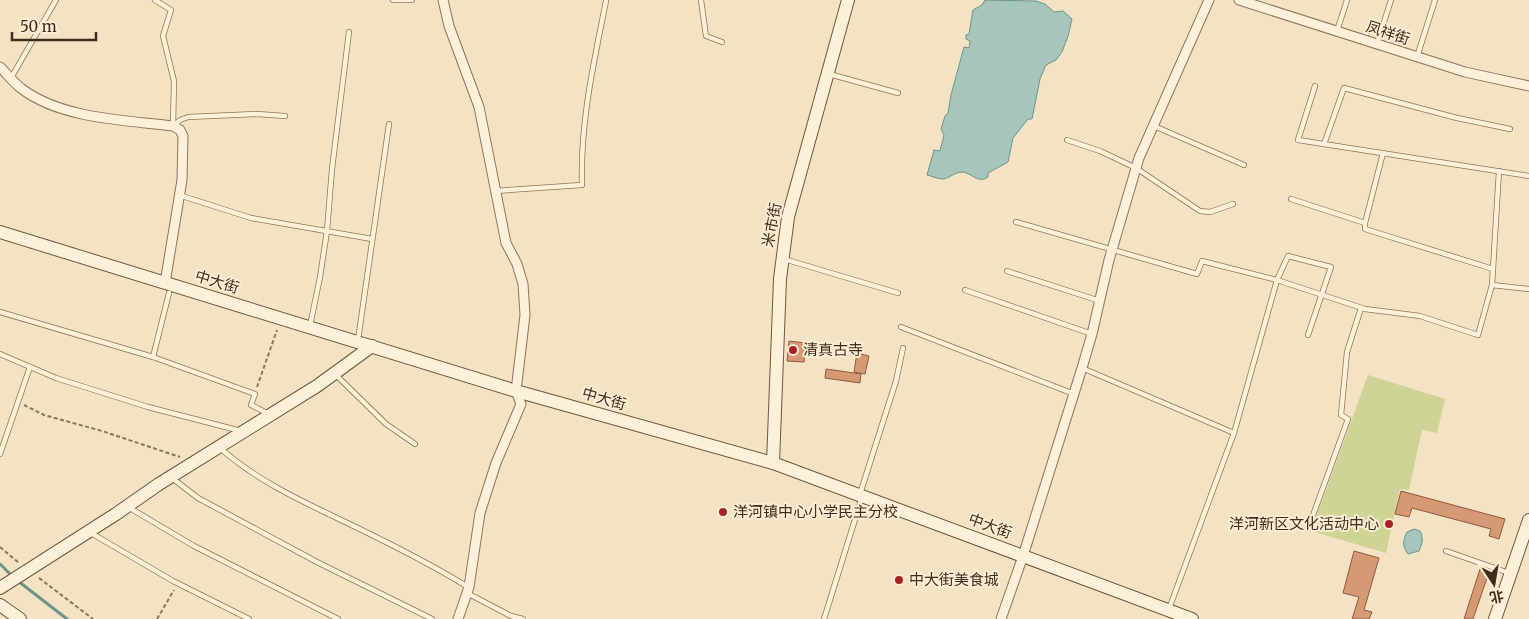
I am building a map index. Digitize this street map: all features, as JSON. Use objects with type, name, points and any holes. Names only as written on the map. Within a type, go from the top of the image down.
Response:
[{"type":"street","points":[[443,0],[449,26],[479,107],[506,243],[517,264],[523,284],[525,315],[516,391],[521,404],[496,463],[480,513],[468,590],[458,619]]},
{"type":"street","name":"米市街","points":[[773,463],[777,333],[782,258],[788,216],[848,0]]},
{"type":"street","points":[[1001,619],[1023,556],[1082,368],[1112,250],[1136,168],[1209,0]]},
{"type":"street","name":"凤祥街","points":[[1239,0],[1466,72],[1529,86]]},
{"type":"street","points":[[0,68],[21,88],[54,106],[71,111],[173,126],[180,130],[183,136],[182,180],[167,288]]},
{"type":"street","name":"中大街","points":[[0,232],[167,288],[310,327],[516,391],[773,463],[1023,556],[1171,614],[1192,619]]},
{"type":"street","points":[[1,587],[170,477],[245,432],[372,346]]},
{"type":"street","points":[[1495,619],[1529,520]]},
{"type":"street","points":[[0,605],[20,619]]},
{"type":"lane","points":[[11,78],[56,0]]},
{"type":"lane","points":[[155,0],[171,10],[163,36],[174,81],[173,126]]},
{"type":"lane","points":[[392,0],[412,0]]},
{"type":"lane","points":[[701,0],[706,36],[722,42]]},
{"type":"lane","points":[[1337,31],[1347,0]]},
{"type":"lane","points":[[1377,44],[1391,0]]},
{"type":"lane","points":[[1417,57],[1435,0]]},
{"type":"lane","points":[[495,191],[582,185],[581,154],[585,113],[606,1]]},
{"type":"lane","points":[[310,327],[320,277],[349,32]]},
{"type":"lane","points":[[827,73],[898,93]]},
{"type":"lane","points":[[1315,86],[1298,140],[1529,176]]},
{"type":"lane","points":[[1324,144],[1344,88],[1457,118],[1510,129]]},
{"type":"lane","points":[[173,126],[180,120],[188,117],[257,114],[285,116]]},
{"type":"lane","points":[[358,342],[389,124]]},
{"type":"lane","points":[[1154,126],[1244,165]]},
{"type":"lane","points":[[1067,140],[1100,151],[1136,168],[1200,211],[1210,212],[1233,204]]},
{"type":"lane","points":[[1383,153],[1365,223],[1366,229],[1493,269]]},
{"type":"lane","points":[[1016,222],[1197,274],[1202,261],[1277,280],[1361,308],[1420,316],[1478,335],[1492,285],[1499,171]]},
{"type":"lane","points":[[179,195],[251,218],[372,239]]},
{"type":"lane","points":[[1291,199],[1365,223]]},
{"type":"lane","points":[[1171,614],[1234,433],[1277,280],[1288,256],[1331,267],[1308,335]]},
{"type":"lane","points":[[782,258],[898,293]]},
{"type":"lane","points":[[1007,271],[1100,302]]},
{"type":"lane","points":[[1492,285],[1529,289]]},
{"type":"lane","points":[[153,357],[167,288]]},
{"type":"lane","points":[[965,290],[1092,334]]},
{"type":"lane","points":[[1308,529],[1348,419],[1341,415],[1348,352],[1361,308]]},
{"type":"lane","points":[[0,312],[153,357],[255,394],[251,405],[271,415]]},
{"type":"lane","points":[[901,327],[1074,394]]},
{"type":"lane","points":[[824,619],[896,381],[902,348]]},
{"type":"lane","points":[[0,354],[56,378],[148,407],[245,432]]},
{"type":"lane","points":[[0,454],[30,367]]},
{"type":"lane","points":[[1082,368],[1234,433]]},
{"type":"lane","points":[[334,373],[386,424],[415,444]]},
{"type":"lane","points":[[219,447],[239,464],[290,495],[444,572],[468,590],[511,616],[523,619]]},
{"type":"lane","points":[[170,477],[198,498],[317,562],[432,619]]},
{"type":"lane","points":[[127,506],[194,546],[338,619]]},
{"type":"lane","points":[[88,532],[178,584],[249,619]]},
{"type":"lane","points":[[1446,551],[1511,573]]},
{"type":"path","points":[[255,394],[278,328]]},
{"type":"path","points":[[18,402],[44,415],[102,431],[194,462]]},
{"type":"path","points":[[0,547],[23,573],[92,619]]},
{"type":"path","points":[[157,619],[178,584]]},
{"type":"green space","points":[[1368,375],[1445,399],[1437,433],[1422,430],[1409,490],[1400,489],[1386,553],[1311,531]]},
{"type":"water","points":[[985,0],[1036,1],[1045,4],[1054,12],[1063,11],[1072,19],[1068,36],[1062,52],[1056,60],[1046,65],[1040,79],[1032,119],[1028,119],[1013,138],[1008,162],[988,173],[988,177],[984,179],[978,179],[962,172],[939,179],[927,175],[934,150],[940,151],[944,135],[941,129],[945,116],[948,113],[964,47],[969,48],[970,41],[966,39],[966,35],[969,34],[973,10],[982,5]]},
{"type":"water","points":[[1414,529],[1420,531],[1422,544],[1419,551],[1408,554],[1404,546],[1404,540],[1407,532]]},
{"type":"building","points":[[789,341],[806,343],[804,362],[787,361]]},
{"type":"building","points":[[857,353],[869,356],[865,374],[854,372]]},
{"type":"building","points":[[826,369],[861,374],[860,383],[825,378]]},
{"type":"building","points":[[1401,491],[1505,519],[1499,539],[1489,536],[1491,529],[1412,508],[1409,517],[1395,514]]},
{"type":"building","points":[[1354,551],[1379,558],[1364,610],[1372,612],[1369,619],[1352,619],[1359,597],[1343,593]]},
{"type":"building","points":[[1480,569],[1489,572],[1473,619],[1464,619]]},
{"type":"waterway","points":[[0,564],[13,577]]},
{"type":"waterway","points":[[18,581],[67,619]]},
{"type":"place","name":"清真古寺","points":[[793,350]]},
{"type":"place","name":"洋河镇中心小学民主分校","points":[[723,512]]},
{"type":"place","name":"洋河新区文化活动中心","points":[[1389,524]]},
{"type":"place","name":"中大街美食城","points":[[899,580]]}]
